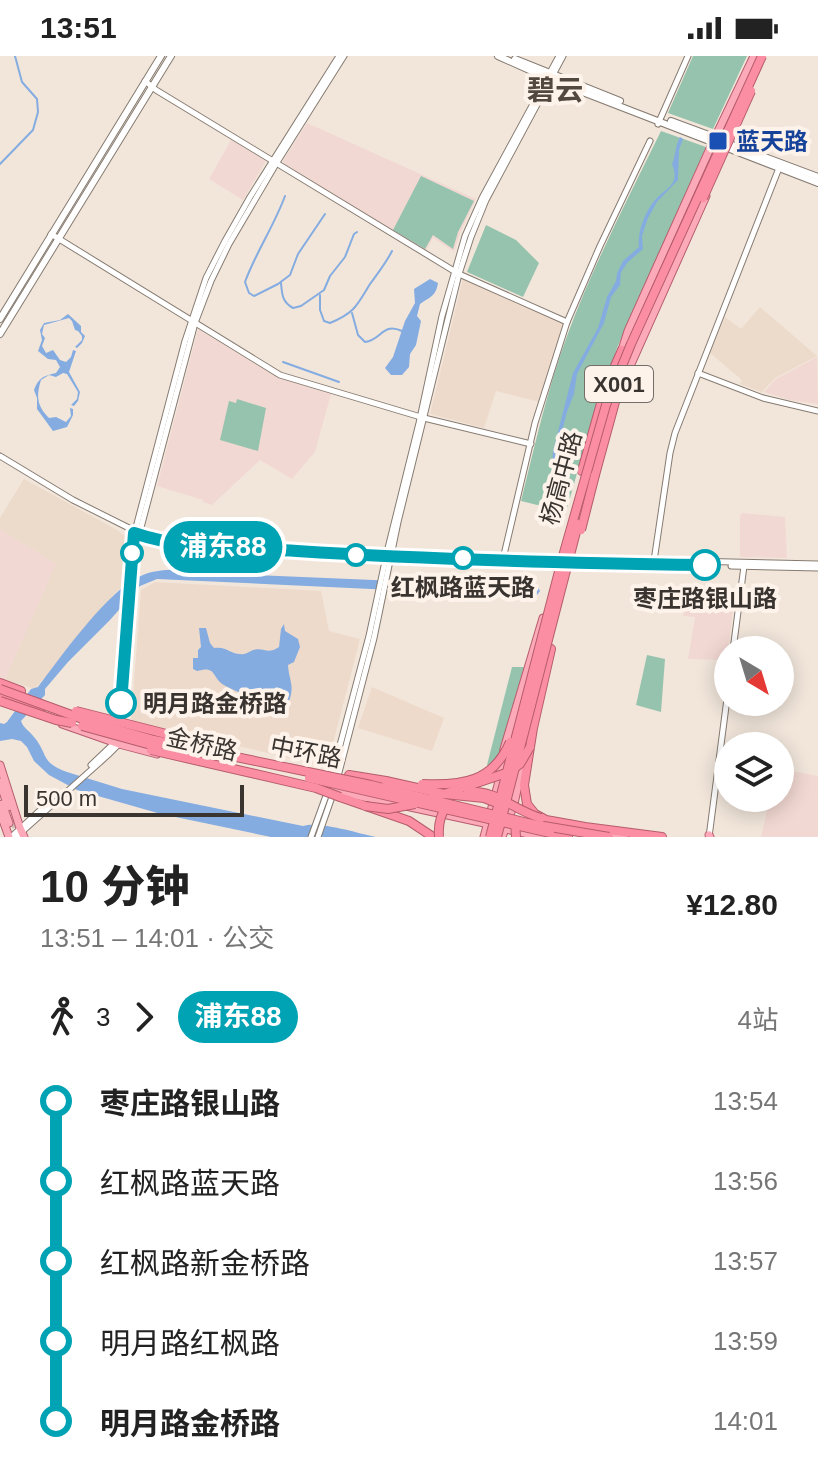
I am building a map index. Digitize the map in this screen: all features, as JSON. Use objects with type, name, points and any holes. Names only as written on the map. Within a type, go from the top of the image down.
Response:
[{"type":"highway","name":"杨高中路","points":[[504,828],[597,432],[620,368],[760,56]]},
{"type":"highway","points":[[566,558],[561,545],[603,396],[622,350]]},
{"type":"highway","points":[[566,558],[580,534],[615,402]]},
{"type":"highway","name":"杨高中路","points":[[487,837],[551,618]]},
{"type":"highway","points":[[551,618],[510,742],[504,770],[506,789],[527,825],[551,834]]},
{"type":"highway","points":[[541,818],[530,809],[524,785],[551,649],[551,618]]},
{"type":"highway","points":[[0,686],[106,720],[206,746]]},
{"type":"highway","name":"中环路","points":[[0,686],[88,721],[144,738],[364,783],[532,824],[609,837]]},
{"type":"highway","name":"中环路","points":[[2,700],[56,720],[162,748],[568,837]]},
{"type":"highway","points":[[82,726],[126,744],[307,785],[409,821],[433,837]]},
{"type":"highway","points":[[144,738],[206,746],[385,786],[484,798],[499,803],[511,812],[517,828],[516,837]]},
{"type":"highway","points":[[385,786],[451,785],[475,779],[496,765],[510,742]]},
{"type":"highway","points":[[365,806],[397,808],[501,776],[520,764],[530,747]]},
{"type":"highway","points":[[315,770],[364,783]]},
{"type":"highway","points":[[439,837],[439,822],[448,803],[456,796],[471,791],[487,792],[523,812],[541,818],[662,837]]},
{"type":"main road","points":[[0,319],[161,56]]},
{"type":"main road","points":[[0,334],[171,56]]},
{"type":"main road","points":[[498,56],[660,121],[716,140],[779,168],[818,180]]},
{"type":"main road","points":[[508,56],[550,77]]},
{"type":"main road","name":"杨高中路","points":[[504,828],[514,804],[564,591],[566,558],[598,418],[628,331],[716,140],[760,56]]},
{"type":"main road","name":"杨高中路","points":[[487,837],[504,749],[551,591],[587,497],[635,327],[716,140]]},
{"type":"main road","points":[[728,146],[818,180]]},
{"type":"main road","name":"X001","points":[[619,391],[728,146]]},
{"type":"main road","points":[[678,230],[696,218]]},
{"type":"main road","name":"金桥路","points":[[21,692],[120,726],[440,813],[489,818]]},
{"type":"main road","name":"金桥路","points":[[2,700],[116,743],[176,759],[334,784],[437,796],[489,818]]},
{"type":"main road","points":[[0,766],[17,835]]},
{"type":"main road","points":[[0,782],[11,822],[0,798]]},
{"type":"main road","name":"金桥路","points":[[334,784],[372,793],[385,786],[449,802]]},
{"type":"main road","points":[[0,812],[17,835]]},
{"type":"main road","points":[[489,818],[504,828],[551,834],[624,837]]},
{"type":"main road","points":[[504,828],[553,831],[551,834]]},
{"type":"street","points":[[17,835],[116,743],[137,533],[206,278],[225,241],[342,56]]},
{"type":"street","points":[[311,837],[334,784],[422,418],[442,316],[486,200],[561,56]]},
{"type":"street","points":[[660,121],[688,56]]},
{"type":"street","points":[[145,81],[457,272],[567,322]]},
{"type":"street","points":[[503,558],[535,423],[567,322],[650,141]]},
{"type":"street","points":[[654,561],[672,439],[779,168]]},
{"type":"street","points":[[51,234],[280,375],[422,418],[531,444]]},
{"type":"street","points":[[698,373],[775,402],[818,411]]},
{"type":"street","points":[[0,458],[72,502],[137,533],[191,545],[388,555],[818,566]]},
{"type":"street","points":[[566,558],[818,566]]},
{"type":"street","points":[[735,636],[744,566]]},
{"type":"street","points":[[709,836],[725,716]]},
{"type":"street","points":[[318,837],[319,824]]},
{"type":"shaded area","points":[[307,123],[476,199],[454,252],[433,238],[426,251],[286,167],[283,161]]},
{"type":"shaded area","points":[[231,140],[266,161],[243,200],[209,179]]},
{"type":"shaded area","points":[[463,278],[565,324],[539,402],[496,391],[484,428],[430,414]]},
{"type":"shaded area","points":[[760,307],[817,356],[775,378],[762,392],[740,384],[742,380],[710,353],[725,317],[741,329]]},
{"type":"shaded area","points":[[198,329],[273,375],[331,394],[315,452],[292,479],[260,460],[212,505],[157,486]]},
{"type":"shaded area","points":[[817,357],[818,404],[764,392],[776,379]]},
{"type":"shaded area","points":[[24,479],[117,530],[125,536],[129,550],[124,585],[35,689],[5,680],[56,564],[0,529],[0,518]]},
{"type":"shaded area","points":[[742,513],[785,517],[787,558],[740,557]]},
{"type":"shaded area","points":[[0,529],[56,564],[5,680],[0,678]]},
{"type":"shaded area","points":[[155,582],[321,591],[329,631],[360,639],[327,767],[131,721],[141,590]]},
{"type":"shaded area","points":[[687,597],[732,598],[730,636],[714,636],[714,660],[688,659],[695,617],[683,616]]},
{"type":"shaded area","points":[[372,687],[444,718],[432,751],[358,728]]},
{"type":"shaded area","points":[[794,772],[818,776],[818,837],[761,837],[767,812],[794,812]]},
{"type":"green space","points":[[693,56],[747,56],[713,129],[668,113]]},
{"type":"green space","points":[[661,131],[706,147],[617,348],[566,512],[521,501],[547,397],[567,336],[599,258]]},
{"type":"green space","points":[[421,176],[474,201],[453,249],[433,235],[425,249],[393,230]]},
{"type":"green space","points":[[486,225],[516,240],[539,263],[523,297],[467,272]]},
{"type":"green space","points":[[237,399],[266,408],[258,451],[220,440],[229,401],[236,403]]},
{"type":"green space","points":[[647,655],[665,659],[661,712],[636,705]]},
{"type":"green space","points":[[512,667],[524,667],[497,766],[487,765]]},
{"type":"water","points":[[680,137],[683,139],[679,150],[678,180],[657,202],[648,218],[642,236],[643,249],[621,272],[620,285],[611,297],[604,323],[577,374],[558,447],[563,476],[546,504],[548,492],[559,478],[552,465],[553,451],[573,373],[598,328],[607,297],[623,261],[639,247],[648,210],[674,181],[672,164]]},
{"type":"water","points":[[430,279],[438,283],[432,296],[420,304],[417,316],[421,321],[409,367],[402,375],[391,375],[385,368],[393,357],[405,321],[415,303],[414,289]]},
{"type":"water","points":[[68,314],[81,326],[85,336],[77,348],[82,336],[69,318],[44,325],[42,334],[45,338],[42,346],[46,353],[53,350],[60,360],[66,362],[73,350],[76,351],[69,372],[80,392],[78,401],[74,406],[71,405],[77,399],[78,392],[67,374],[49,375],[41,380],[39,400],[49,418],[56,417],[66,422],[71,416],[70,408],[73,409],[73,415],[67,427],[53,431],[37,409],[34,390],[40,380],[45,376],[56,373],[60,367],[56,360],[48,359],[38,351],[42,340],[40,330],[44,323],[60,320]]},
{"type":"water","points":[[180,569],[538,587],[540,591],[537,595],[523,596],[157,579],[140,586],[68,662],[45,689],[45,695],[21,721],[49,761],[67,772],[122,789],[303,826],[328,826],[376,837],[271,837],[161,814],[77,790],[49,775],[34,761],[21,741],[0,741],[0,723],[7,722],[31,689],[38,687],[86,625],[115,594],[143,575]]},
{"type":"water","points":[[284,624],[285,631],[298,639],[300,647],[294,662],[288,665],[292,687],[289,701],[259,707],[255,698],[224,685],[211,671],[193,669],[193,658],[198,658],[201,647],[199,628],[206,628],[214,648],[245,654],[279,647]]},
{"type":"waterway","points":[[0,164],[33,130],[38,112],[37,99],[22,82],[15,56]]},
{"type":"waterway","points":[[285,196],[245,282],[249,293],[254,296],[290,275],[298,254],[325,214]]},
{"type":"waterway","points":[[281,283],[287,303],[293,308],[301,306],[324,290],[357,232]]},
{"type":"waterway","points":[[320,295],[324,321],[330,323],[345,316],[358,303],[392,251]]},
{"type":"waterway","points":[[352,313],[358,335],[365,342],[386,330],[402,331]]},
{"type":"waterway","points":[[283,362],[339,382]]},
{"type":"tunnel","points":[[13,821],[20,837]]},
{"type":"bus line","name":"浦东88","points":[[121,703],[134,533],[191,545],[349,555],[705,565]]},
{"type":"place","name":"蓝天路","points":[[718,141]]},
{"type":"place","name":"红枫路蓝天路","points":[[463,558]]},
{"type":"place","name":"枣庄路银山路","points":[[705,565]]},
{"type":"place","name":"明月路金桥路","points":[[121,703]]},
{"type":"district","name":"碧云","points":[[555,90]]}]
